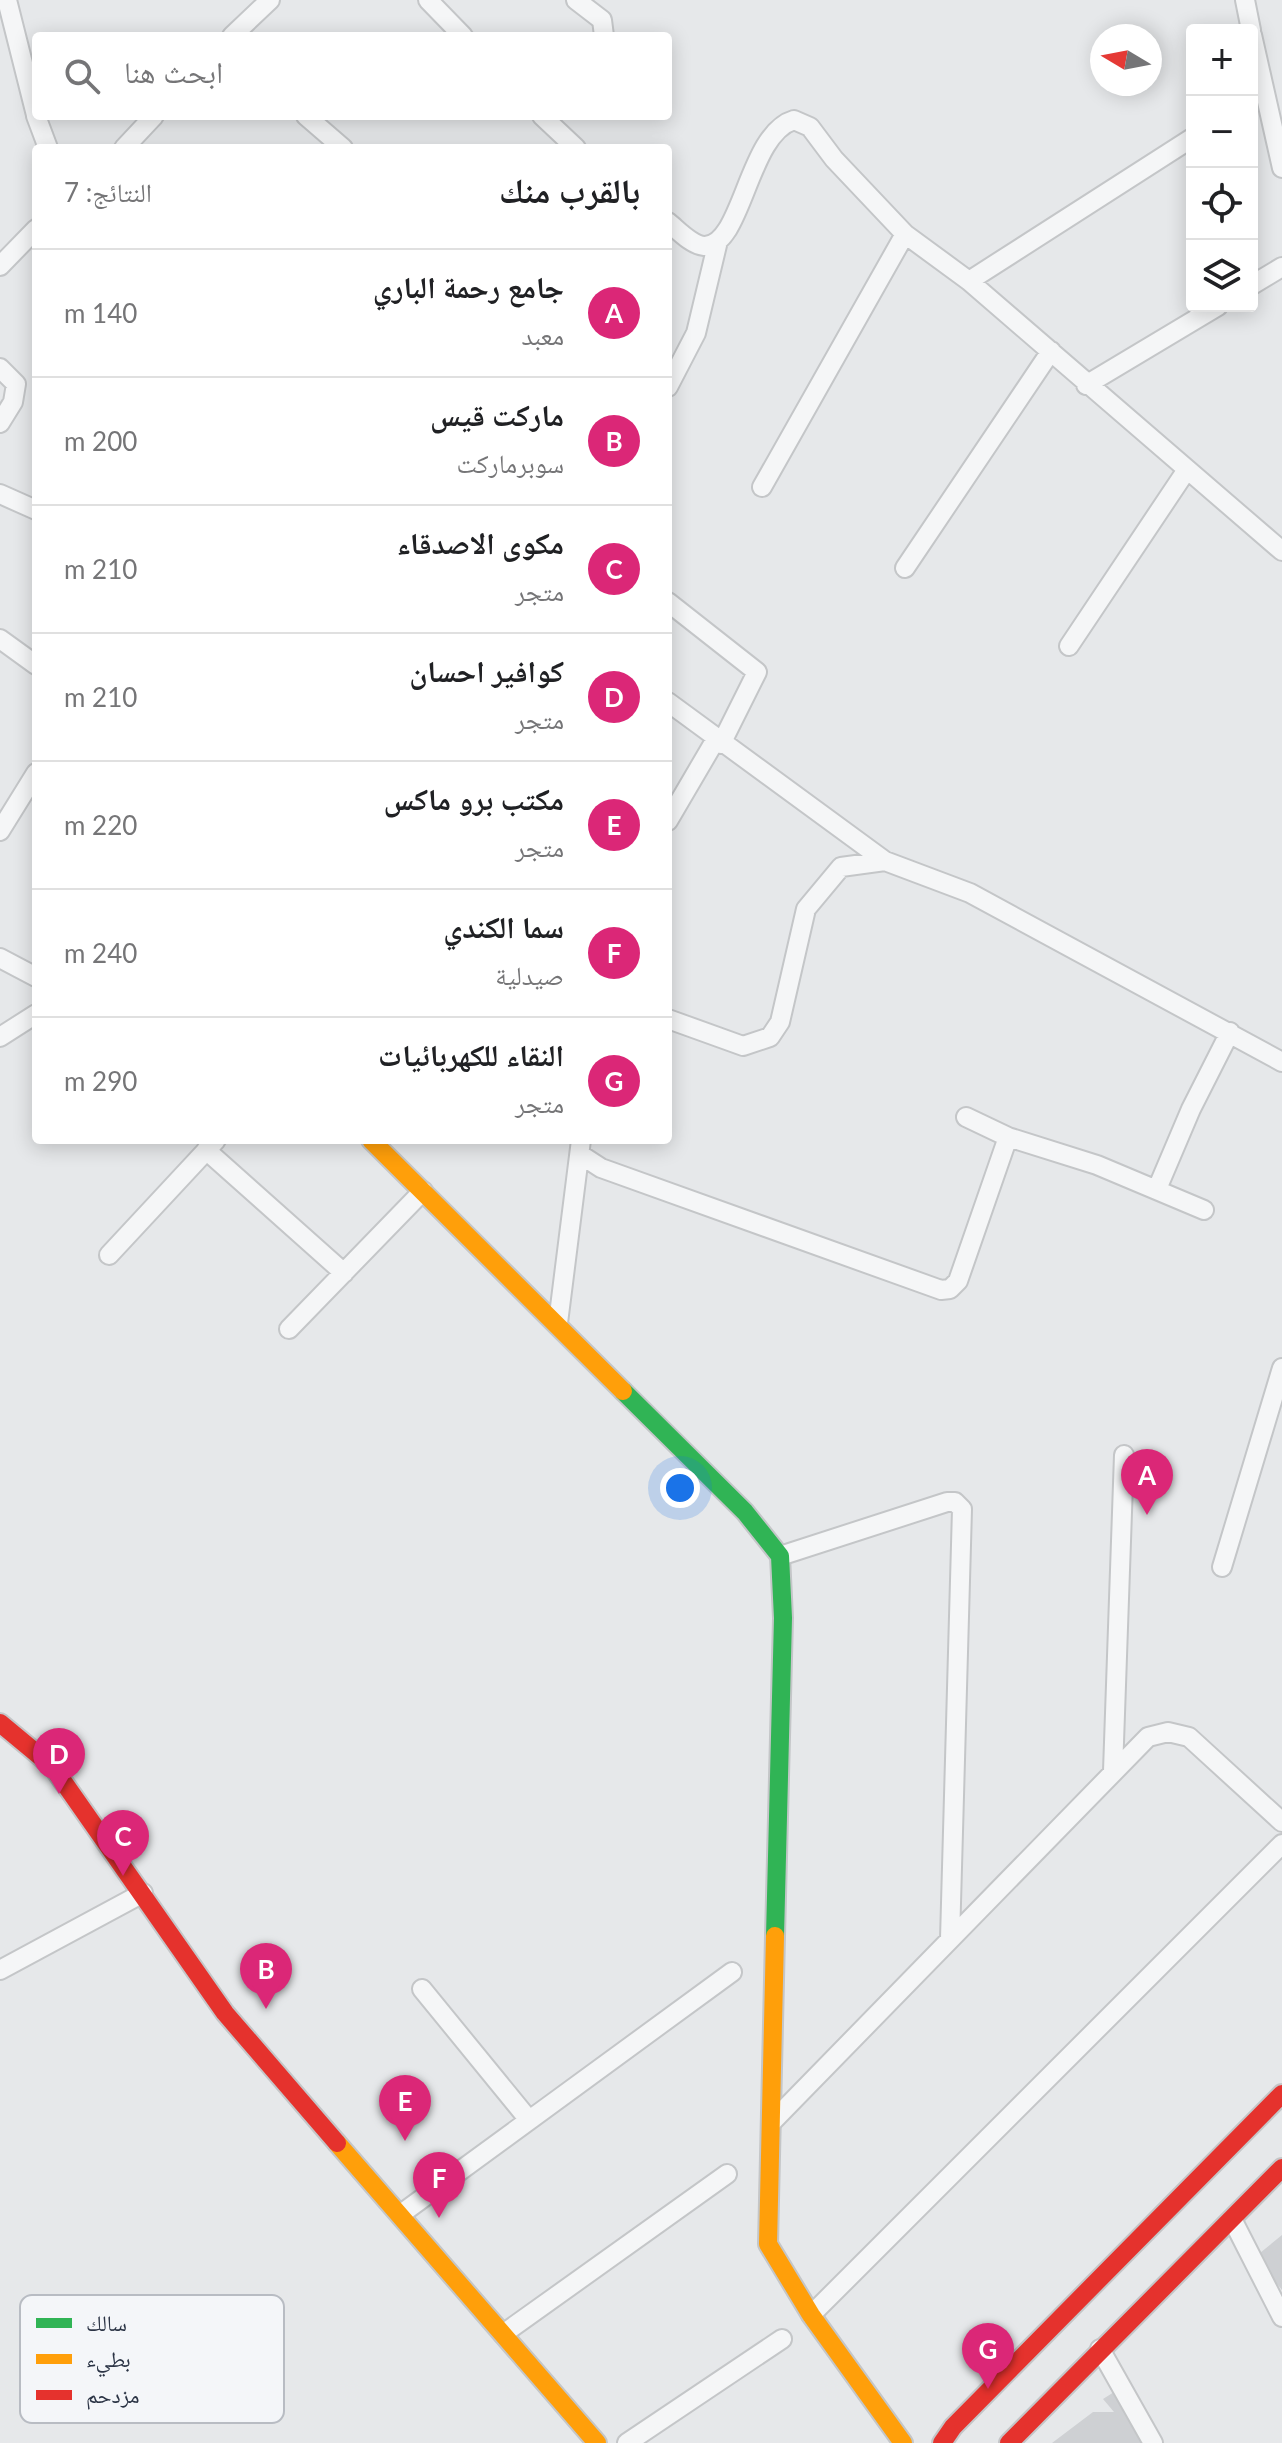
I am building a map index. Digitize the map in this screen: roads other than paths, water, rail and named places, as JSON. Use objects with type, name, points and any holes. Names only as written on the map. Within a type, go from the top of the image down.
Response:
[{"type":"street","points":[[7,0],[32,100]]},
{"type":"street","points":[[236,32],[270,0]]},
{"type":"street","points":[[428,0],[459,32]]},
{"type":"street","points":[[576,0],[602,20],[604,32]]},
{"type":"street","points":[[1245,0],[1250,24]]},
{"type":"street","points":[[1258,96],[1282,168]]},
{"type":"street","points":[[38,120],[46,144]]},
{"type":"street","points":[[128,144],[150,120]]},
{"type":"street","points":[[311,120],[338,144]]},
{"type":"street","points":[[546,120],[572,144]]},
{"type":"street","points":[[672,225],[693,242],[705,246],[718,241],[728,232],[754,167],[773,132],[781,124],[794,120],[810,127],[834,159],[905,234],[969,281],[1282,551]]},
{"type":"street","points":[[969,281],[1186,142]]},
{"type":"street","points":[[0,266],[32,233]]},
{"type":"street","points":[[762,487],[905,234]]},
{"type":"street","points":[[672,379],[696,333],[718,241]]},
{"type":"street","points":[[1258,281],[1282,267]]},
{"type":"street","points":[[1086,385],[1208,312]]},
{"type":"street","points":[[905,568],[1051,351]]},
{"type":"street","points":[[0,368],[16,384],[13,402],[0,423]]},
{"type":"street","points":[[1069,646],[1186,471]]},
{"type":"street","points":[[0,494],[32,508]]},
{"type":"street","points":[[672,605],[757,672],[672,815]]},
{"type":"street","points":[[0,639],[32,662]]},
{"type":"street","points":[[672,705],[885,861],[970,893],[1282,1062]]},
{"type":"street","points":[[0,831],[32,779]]},
{"type":"street","points":[[672,1020],[743,1046],[770,1037],[780,1022],[806,909],[841,867],[885,861]]},
{"type":"street","points":[[0,958],[32,975]]},
{"type":"street","points":[[0,1037],[32,1017]]},
{"type":"street","points":[[1157,1189],[1191,1109],[1230,1032]]},
{"type":"street","points":[[966,1117],[1008,1137],[1157,1189],[1204,1210]]},
{"type":"street","points":[[581,1147],[601,1168],[941,1290],[950,1289],[958,1281],[1008,1137]]},
{"type":"street","points":[[375,1144],[745,1512],[780,1556],[783,1618],[768,2244],[811,2315],[903,2443]]},
{"type":"street","points":[[109,1255],[211,1145],[344,1273]]},
{"type":"street","points":[[558,1323],[581,1147]]},
{"type":"street","points":[[289,1329],[423,1191]]},
{"type":"street","points":[[1222,1567],[1282,1368]]},
{"type":"street","points":[[1113,1771],[1124,1455]]},
{"type":"street","points":[[780,1556],[947,1502],[955,1502],[962,1509],[950,1939]]},
{"type":"street","points":[[0,1723],[53,1767],[225,2013],[597,2443]]},
{"type":"street","points":[[771,2123],[1148,1737],[1178,1733],[1198,1744],[1282,1822]]},
{"type":"street","points":[[811,2315],[1282,1844]]},
{"type":"street","points":[[3,1963],[143,1893]]},
{"type":"street","points":[[401,2214],[732,1972]]},
{"type":"street","points":[[422,1989],[529,2120]]},
{"type":"street","points":[[942,2443],[953,2427],[1282,2094]]},
{"type":"street","points":[[1009,2443],[1282,2168]]},
{"type":"street","points":[[503,2334],[727,2174]]},
{"type":"street","points":[[1232,2219],[1282,2317]]},
{"type":"street","points":[[627,2443],[782,2339]]},
{"type":"street","points":[[1100,2349],[1153,2443]]},
{"type":"place","name":"جامع رحمة الباري","points":[[1147,1515]]},
{"type":"place","name":"كوافير احسان","points":[[59,1794]]},
{"type":"place","name":"مكوى الاصدقاء","points":[[123,1876]]},
{"type":"place","name":"ماركت قيس","points":[[266,2009]]},
{"type":"place","name":"مكتب برو ماكس","points":[[405,2141]]},
{"type":"place","name":"سما الكندي","points":[[439,2218]]},
{"type":"place","name":"النقاء للكهربائيات","points":[[988,2389]]}]
